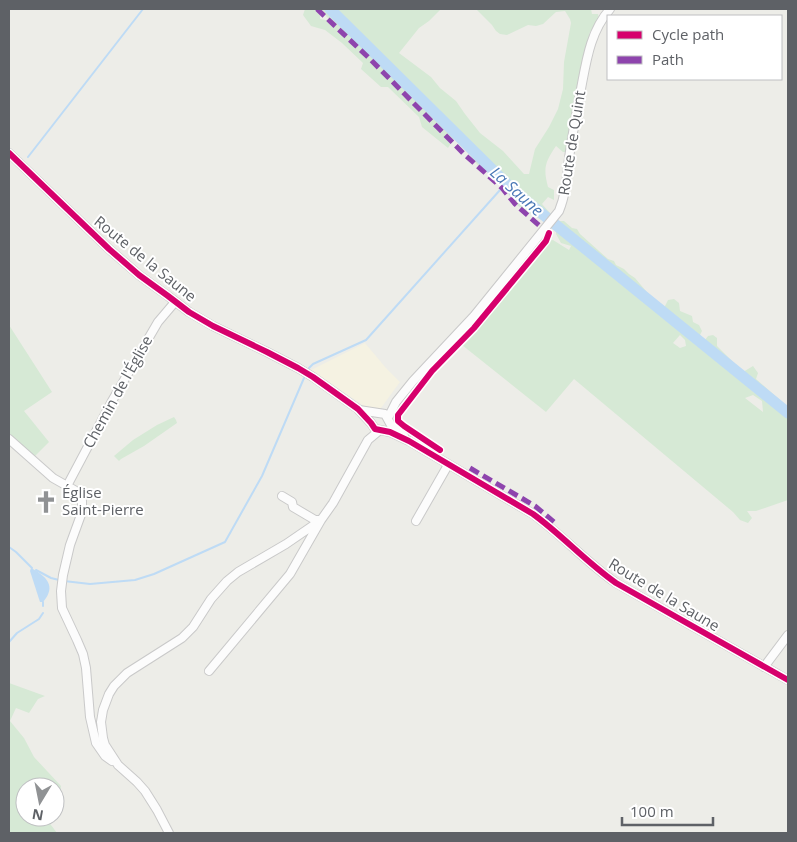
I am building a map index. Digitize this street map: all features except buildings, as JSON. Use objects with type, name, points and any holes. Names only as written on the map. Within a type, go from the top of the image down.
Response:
[{"type":"street","name":"Route de Quint","points":[[388,419],[396,402],[418,374],[474,316],[557,215],[566,187],[573,130],[589,49],[596,29],[610,9]]},
{"type":"street","name":"Route de la Saune","points":[[9,153],[109,249],[175,302],[213,326],[298,368],[358,409],[371,424]]},
{"type":"street","name":"Chemin de l'Église","points":[[67,486],[112,401],[158,322],[175,302]]},
{"type":"street","name":"Route de Quint","points":[[379,413],[396,402]]},
{"type":"street","name":"Route de la Saune","points":[[358,409],[379,413]]},
{"type":"street","points":[[209,671],[290,574],[321,520],[333,504],[368,440],[372,417],[379,413],[385,414],[388,419],[386,428],[368,440]]},
{"type":"street","name":"Route de la Saune","points":[[388,419],[409,441]]},
{"type":"street","points":[[371,424],[375,429],[381,430]]},
{"type":"street","name":"Route de la Saune","points":[[381,430],[409,441],[533,514],[592,566],[621,587],[788,680]]},
{"type":"street","points":[[9,439],[53,478],[76,491],[82,501],[79,523],[70,545],[61,591],[62,608],[80,647],[86,668],[90,717],[96,743],[105,756],[138,782],[157,810],[169,833]]},
{"type":"street","points":[[416,521],[448,465]]},
{"type":"street","points":[[282,496],[292,502],[293,507],[315,520],[321,520]]},
{"type":"street","points":[[118,765],[105,745],[101,722],[103,710],[114,686],[127,673],[182,638],[193,627],[220,588],[238,572],[286,544],[321,520]]},
{"type":"street","points":[[764,667],[788,635]]},
{"type":"shaded area","points":[[365,343],[400,382],[381,408],[367,408],[311,370]]},
{"type":"green space","points":[[305,9],[315,9],[320,14],[320,19],[331,21],[319,9],[441,9],[419,28],[399,53],[431,77],[440,88],[456,101],[480,133],[503,151],[524,174],[529,174],[535,149],[558,109],[563,89],[564,62],[571,23],[570,19],[565,11],[556,12],[543,24],[536,26],[528,25],[507,35],[496,31],[476,9],[591,9],[592,14],[598,14],[599,19],[590,32],[573,104],[575,112],[570,123],[567,152],[563,152],[556,146],[549,156],[546,165],[546,180],[548,187],[554,190],[554,200],[548,197],[542,204],[551,214],[543,221],[518,206],[490,171],[484,172],[473,160],[467,148],[455,137],[448,148],[422,127],[419,117],[388,87],[381,87],[361,69],[363,63],[342,43],[325,30],[311,26],[303,15]]},
{"type":"green space","points":[[557,221],[564,221],[572,228],[577,229],[580,234],[608,259],[614,261],[616,265],[635,278],[651,297],[664,308],[668,300],[674,299],[679,303],[680,311],[692,316],[693,322],[699,325],[702,331],[700,335],[705,340],[708,336],[713,335],[717,338],[717,346],[743,372],[753,366],[758,373],[756,379],[788,407],[788,500],[756,511],[747,511],[752,518],[748,523],[740,520],[733,512],[574,379],[546,412],[462,345],[549,241],[553,240],[569,250],[571,246],[561,243],[556,234]],"holes":[[[680,335],[685,340],[686,346],[680,348],[673,343]],[[753,395],[762,401],[763,412],[745,398]]]},
{"type":"green space","points":[[9,325],[52,392],[24,411],[49,442],[34,457],[9,437]]},
{"type":"green space","points":[[174,417],[177,423],[144,446],[119,461],[114,456],[133,440]]},
{"type":"green space","points":[[9,683],[45,696],[38,699],[29,713],[16,708],[10,721],[24,738],[34,757],[53,777],[15,777],[15,827],[52,827],[57,833],[9,833]]},
{"type":"water","points":[[31,568],[41,574],[48,582],[49,591],[43,602],[40,602],[30,571]]},
{"type":"waterway","points":[[28,157],[143,9]]},
{"type":"waterway","name":"La Saune","points":[[330,9],[514,191],[788,413]]},
{"type":"waterway","points":[[309,368],[313,364],[366,340],[500,190]]},
{"type":"waterway","points":[[64,581],[90,584],[135,580],[154,574],[225,542],[262,476],[304,378]]},
{"type":"waterway","points":[[9,547],[32,568]]},
{"type":"waterway","points":[[36,570],[59,580]]},
{"type":"waterway","points":[[9,642],[17,633],[39,619],[43,613]]},
{"type":"marked path","points":[[317,9],[369,58],[464,154],[502,188],[515,204],[542,228]]},
{"type":"marked path","points":[[470,468],[535,506],[554,522]]},
{"type":"cycle path","points":[[9,153],[109,249],[139,275],[189,312],[313,377],[358,409],[375,429],[390,432],[409,441],[533,514],[616,583],[788,680]]},
{"type":"cycle path","points":[[440,450],[404,426],[398,421],[398,415],[432,371],[474,328],[546,241],[549,233]]},
{"type":"place","name":"Église Saint-Pierre","points":[[46,502]]}]
